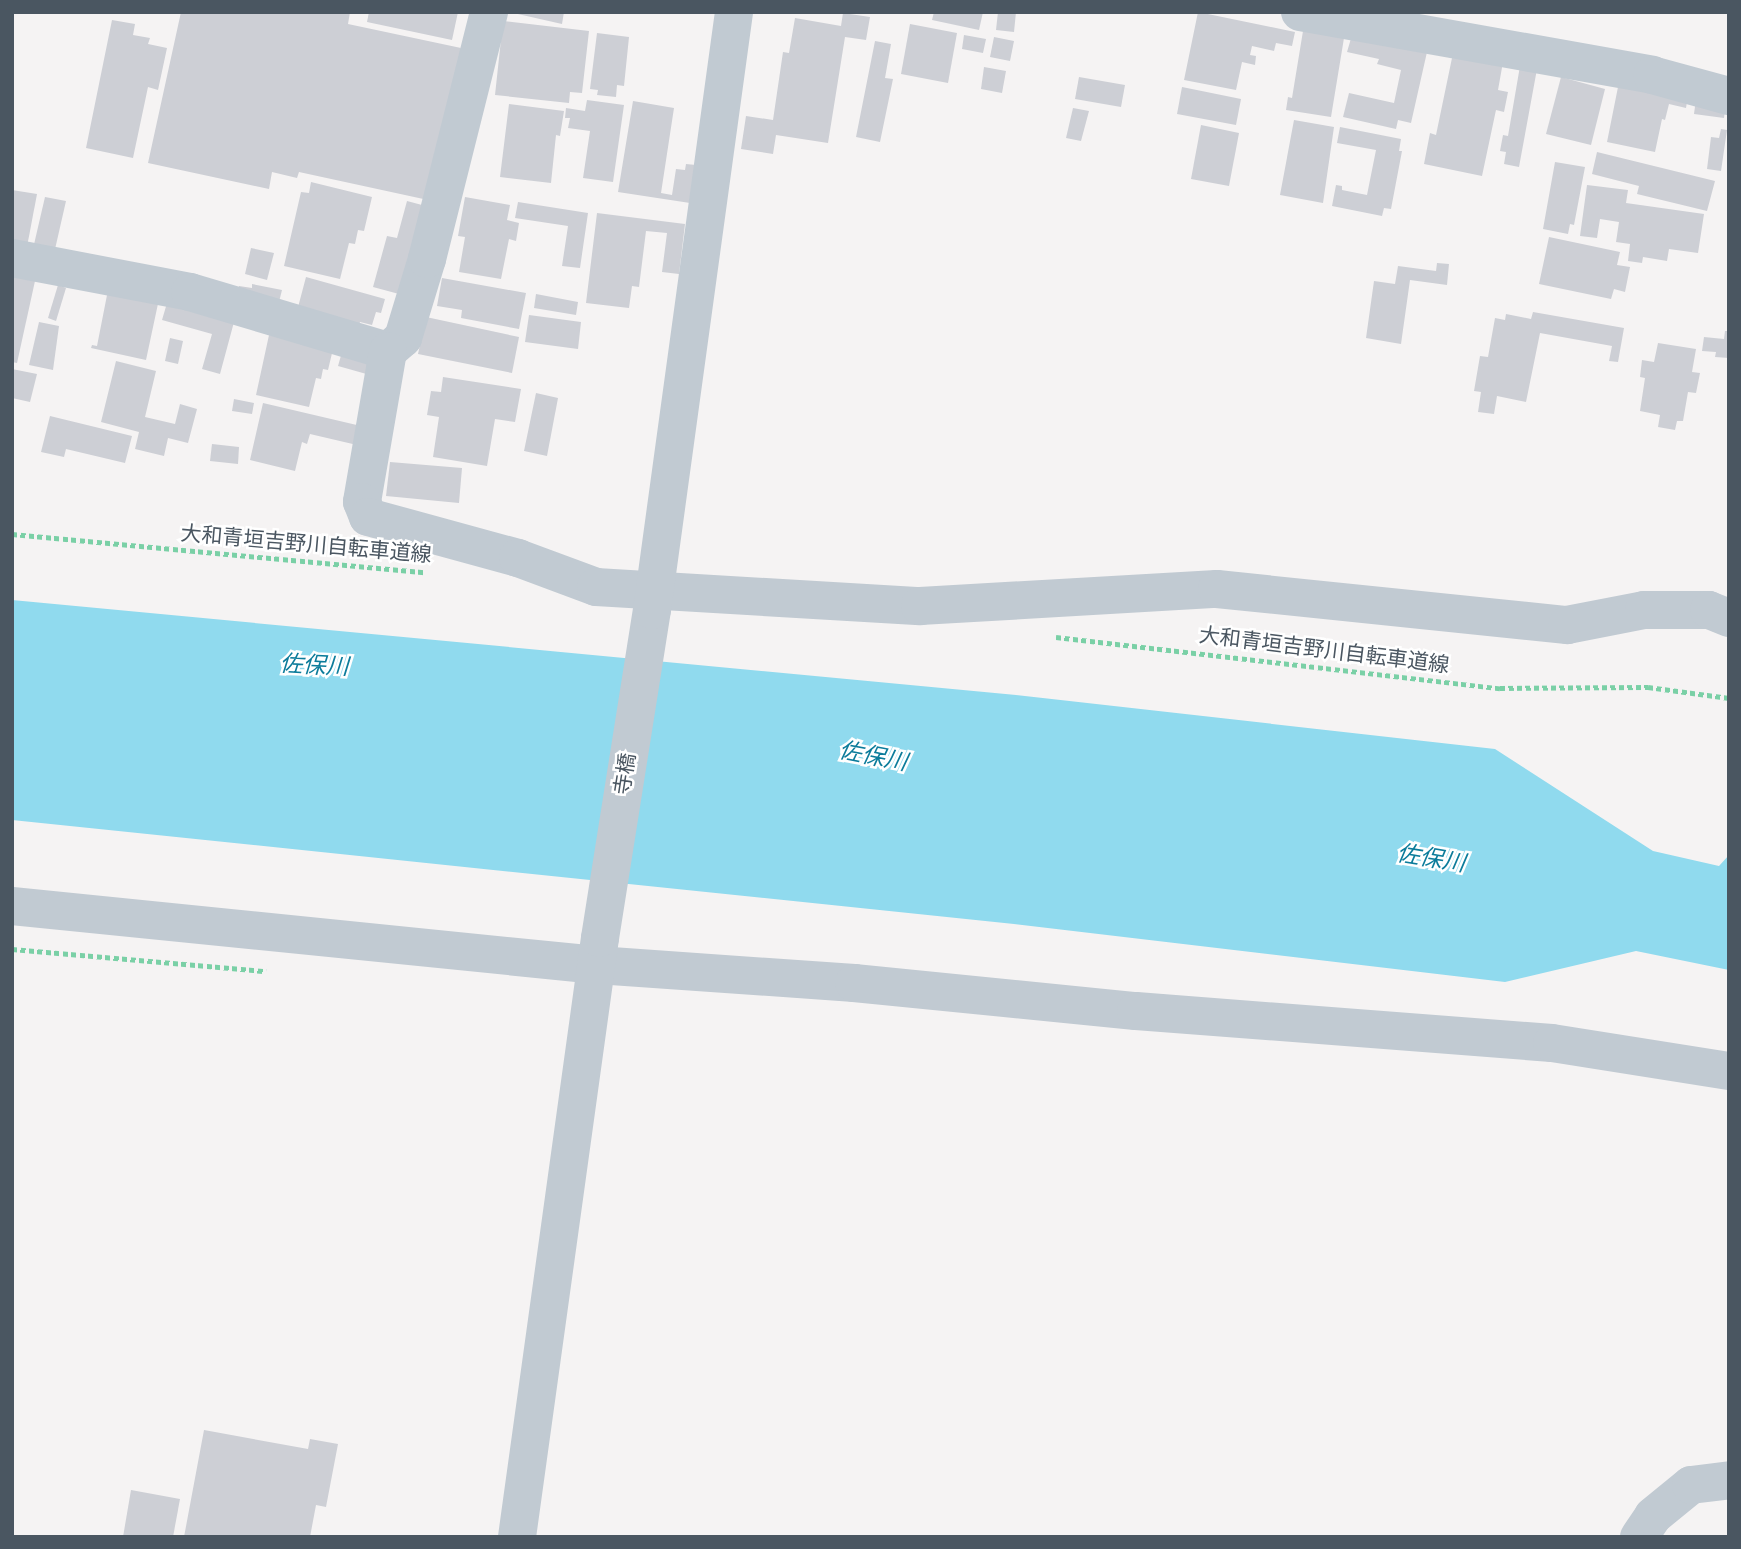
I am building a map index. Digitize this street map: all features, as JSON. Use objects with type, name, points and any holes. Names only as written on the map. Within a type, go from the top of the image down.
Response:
[{"type":"street","points":[[489,12],[427,259],[403,338],[388,351],[362,502],[368,517],[518,558],[596,587],[653,600],[920,607],[1217,589],[1567,625],[1644,610],[1709,610],[1729,618]]},
{"type":"street","name":"寺橋","points":[[517,1537],[599,952],[653,600],[734,12]]},
{"type":"street","points":[[1300,12],[1652,75],[1729,96]]},
{"type":"street","points":[[12,258],[190,292],[388,351]]},
{"type":"street","points":[[12,906],[599,952],[854,983],[1136,1011],[1552,1043],[1729,1071]]},
{"type":"street","points":[[1639,1537],[1653,1516],[1691,1485],[1729,1480]]},
{"type":"path","name":"大和青垣吉野川自転車道線","points":[[12,534],[430,573]]},
{"type":"path","name":"大和青垣吉野川自転車道線","points":[[1045,636],[1500,688],[1648,687],[1729,698]]},
{"type":"water","name":"佐保川","points":[[12,600],[1016,695],[1495,749],[1653,851],[1719,866],[1729,855],[1729,970],[1636,951],[1505,982],[1014,924],[12,820]]},
{"type":"building","points":[[181,12],[350,12],[348,24],[461,48],[428,200],[299,172],[297,178],[272,172],[269,189],[148,163]]},
{"type":"building","points":[[369,12],[458,12],[452,40],[367,22]]},
{"type":"building","points":[[509,12],[564,12],[562,24]]},
{"type":"building","points":[[934,12],[983,12],[979,30],[932,20]]},
{"type":"building","points":[[998,12],[1016,12],[1014,32],[996,30]]},
{"type":"building","points":[[1198,12],[1295,32],[1292,46],[1276,43],[1274,51],[1252,46],[1250,55],[1256,56],[1255,65],[1242,62],[1236,90],[1184,80]]},
{"type":"building","points":[[843,13],[870,17],[866,40],[845,37],[828,143],[776,135],[773,154],[741,149],[746,116],[773,120],[783,52],[789,53],[795,18],[841,26]]},
{"type":"building","points":[[112,20],[135,24],[133,35],[150,38],[148,44],[167,48],[158,90],[148,87],[133,158],[86,148]]},
{"type":"building","points":[[503,21],[589,31],[582,93],[570,92],[569,103],[495,95]]},
{"type":"building","points":[[910,24],[957,33],[948,83],[901,74]]},
{"type":"building","points":[[1303,31],[1344,38],[1331,117],[1286,110],[1288,97],[1292,98]]},
{"type":"building","points":[[597,33],[629,37],[624,86],[617,85],[616,97],[597,95],[598,90],[590,89]]},
{"type":"building","points":[[964,35],[986,39],[983,53],[962,49]]},
{"type":"building","points":[[1352,35],[1427,52],[1411,123],[1398,120],[1396,129],[1343,117],[1349,93],[1394,103],[1401,70],[1377,64],[1379,59],[1347,52]]},
{"type":"building","points":[[994,37],[1014,41],[1010,61],[990,57]]},
{"type":"building","points":[[875,41],[891,44],[885,78],[893,79],[880,142],[856,137]]},
{"type":"building","points":[[1452,58],[1503,62],[1498,90],[1508,92],[1504,112],[1496,110],[1482,176],[1424,164],[1430,133],[1436,135]]},
{"type":"building","points":[[1520,66],[1537,69],[1519,167],[1504,164],[1506,152],[1500,151],[1503,135],[1508,136]]},
{"type":"building","points":[[984,67],[1006,71],[1002,93],[981,89]]},
{"type":"building","points":[[1079,77],[1125,85],[1121,107],[1075,99]]},
{"type":"building","points":[[1561,77],[1605,89],[1591,145],[1546,134]]},
{"type":"building","points":[[1619,82],[1688,96],[1686,108],[1669,104],[1665,120],[1662,119],[1655,152],[1607,142]]},
{"type":"building","points":[[1182,87],[1241,99],[1236,125],[1177,114]]},
{"type":"building","points":[[1696,99],[1726,103],[1724,118],[1694,114]]},
{"type":"building","points":[[587,100],[624,105],[613,182],[583,178],[590,131],[568,128],[570,118],[565,118],[566,108],[585,111]]},
{"type":"building","points":[[633,101],[674,108],[661,193],[672,195],[676,169],[685,170],[686,164],[696,165],[690,203],[618,192]]},
{"type":"building","points":[[509,104],[564,111],[560,136],[556,135],[551,183],[500,177]]},
{"type":"building","points":[[1073,108],[1089,111],[1081,141],[1066,138]]},
{"type":"building","points":[[1294,120],[1334,127],[1323,203],[1280,195]]},
{"type":"building","points":[[1201,125],[1239,133],[1229,186],[1191,179]]},
{"type":"building","points":[[1340,127],[1401,139],[1399,151],[1402,151],[1391,209],[1384,208],[1382,216],[1332,206],[1336,185],[1342,186],[1342,190],[1367,195],[1376,150],[1337,143]]},
{"type":"building","points":[[1721,129],[1727,130],[1721,171],[1707,169],[1711,137],[1719,138]]},
{"type":"building","points":[[1597,152],[1715,181],[1707,211],[1637,194],[1639,186],[1592,174]]},
{"type":"building","points":[[1555,162],[1585,167],[1574,225],[1570,224],[1568,234],[1543,229]]},
{"type":"building","points":[[311,182],[372,197],[364,231],[358,230],[355,244],[349,243],[340,279],[284,266],[301,192],[309,193]]},
{"type":"building","points":[[1587,185],[1628,190],[1626,203],[1704,214],[1698,253],[1669,249],[1667,261],[1643,257],[1642,263],[1628,261],[1630,244],[1616,242],[1619,222],[1600,219],[1597,238],[1580,236]]},
{"type":"building","points":[[12,190],[37,194],[26,252],[12,249]]},
{"type":"building","points":[[45,197],[66,201],[53,258],[32,253]]},
{"type":"building","points":[[465,197],[510,205],[507,220],[519,223],[516,241],[509,239],[501,279],[459,272],[465,237],[458,236]]},
{"type":"building","points":[[407,201],[422,205],[399,294],[373,287],[387,236],[397,238]]},
{"type":"building","points":[[518,202],[588,213],[580,268],[562,266],[568,226],[515,218]]},
{"type":"building","points":[[597,213],[685,224],[679,274],[662,272],[667,233],[646,231],[639,287],[632,286],[629,308],[586,303]]},
{"type":"building","points":[[1549,237],[1620,252],[1617,265],[1630,267],[1625,292],[1614,289],[1611,299],[1539,284]]},
{"type":"building","points":[[251,248],[274,253],[267,280],[245,274]]},
{"type":"building","points":[[1437,263],[1449,264],[1447,285],[1410,280],[1401,344],[1366,338],[1374,281],[1395,284],[1398,266],[1436,271]]},
{"type":"building","points":[[12,276],[35,281],[17,363],[12,362]]},
{"type":"building","points":[[306,277],[385,299],[381,313],[376,312],[372,325],[360,322],[358,328],[297,311]]},
{"type":"building","points":[[442,278],[526,293],[519,329],[461,318],[462,310],[437,306]]},
{"type":"building","points":[[252,284],[282,290],[278,306],[237,297],[239,286],[252,288]]},
{"type":"building","points":[[58,285],[66,288],[56,321],[48,318]]},
{"type":"building","points":[[108,290],[159,299],[146,360],[91,348],[92,345],[97,346]]},
{"type":"building","points":[[536,294],[578,302],[576,315],[534,308]]},
{"type":"building","points":[[167,303],[234,322],[220,374],[202,369],[212,334],[162,320]]},
{"type":"building","points":[[1533,312],[1624,328],[1618,362],[1609,361],[1612,346],[1540,333],[1526,402],[1497,396],[1494,414],[1478,412],[1481,392],[1474,391],[1480,356],[1488,357],[1495,318],[1505,320],[1506,314],[1531,319]]},
{"type":"building","points":[[529,315],[581,322],[578,349],[525,342]]},
{"type":"building","points":[[426,317],[519,337],[512,373],[418,354]]},
{"type":"building","points":[[39,322],[59,326],[53,370],[29,365]]},
{"type":"building","points":[[1725,331],[1729,331],[1729,358],[1715,357],[1716,352],[1702,351],[1704,337],[1724,339]]},
{"type":"building","points":[[269,335],[333,349],[328,370],[323,369],[321,379],[316,378],[309,407],[256,395]]},
{"type":"building","points":[[170,338],[183,341],[178,364],[165,361]]},
{"type":"building","points":[[1658,343],[1696,349],[1692,372],[1700,373],[1696,393],[1688,392],[1683,421],[1677,421],[1675,430],[1658,427],[1660,415],[1640,411],[1645,378],[1640,377],[1642,360],[1654,362]]},
{"type":"building","points":[[342,352],[374,361],[370,375],[338,366]]},
{"type":"building","points":[[116,361],[156,371],[145,417],[175,424],[180,404],[197,409],[188,443],[168,438],[164,456],[135,449],[139,432],[101,422]]},
{"type":"building","points":[[12,369],[37,374],[30,402],[12,398]]},
{"type":"building","points":[[443,377],[521,389],[515,422],[495,419],[487,466],[433,457],[439,417],[427,415],[431,391],[441,392]]},
{"type":"building","points":[[536,393],[558,398],[547,456],[524,451]]},
{"type":"building","points":[[234,399],[254,403],[252,414],[232,411]]},
{"type":"building","points":[[263,403],[361,426],[357,445],[310,434],[307,444],[302,442],[295,471],[250,460]]},
{"type":"building","points":[[50,416],[132,436],[125,463],[66,449],[64,457],[41,452]]},
{"type":"building","points":[[212,444],[239,447],[238,464],[210,461]]},
{"type":"building","points":[[390,462],[462,468],[459,503],[386,496]]},
{"type":"building","points":[[204,1430],[308,1449],[310,1439],[338,1444],[326,1507],[316,1505],[310,1537],[184,1537]]},
{"type":"building","points":[[131,1490],[180,1499],[173,1537],[123,1537]]}]
